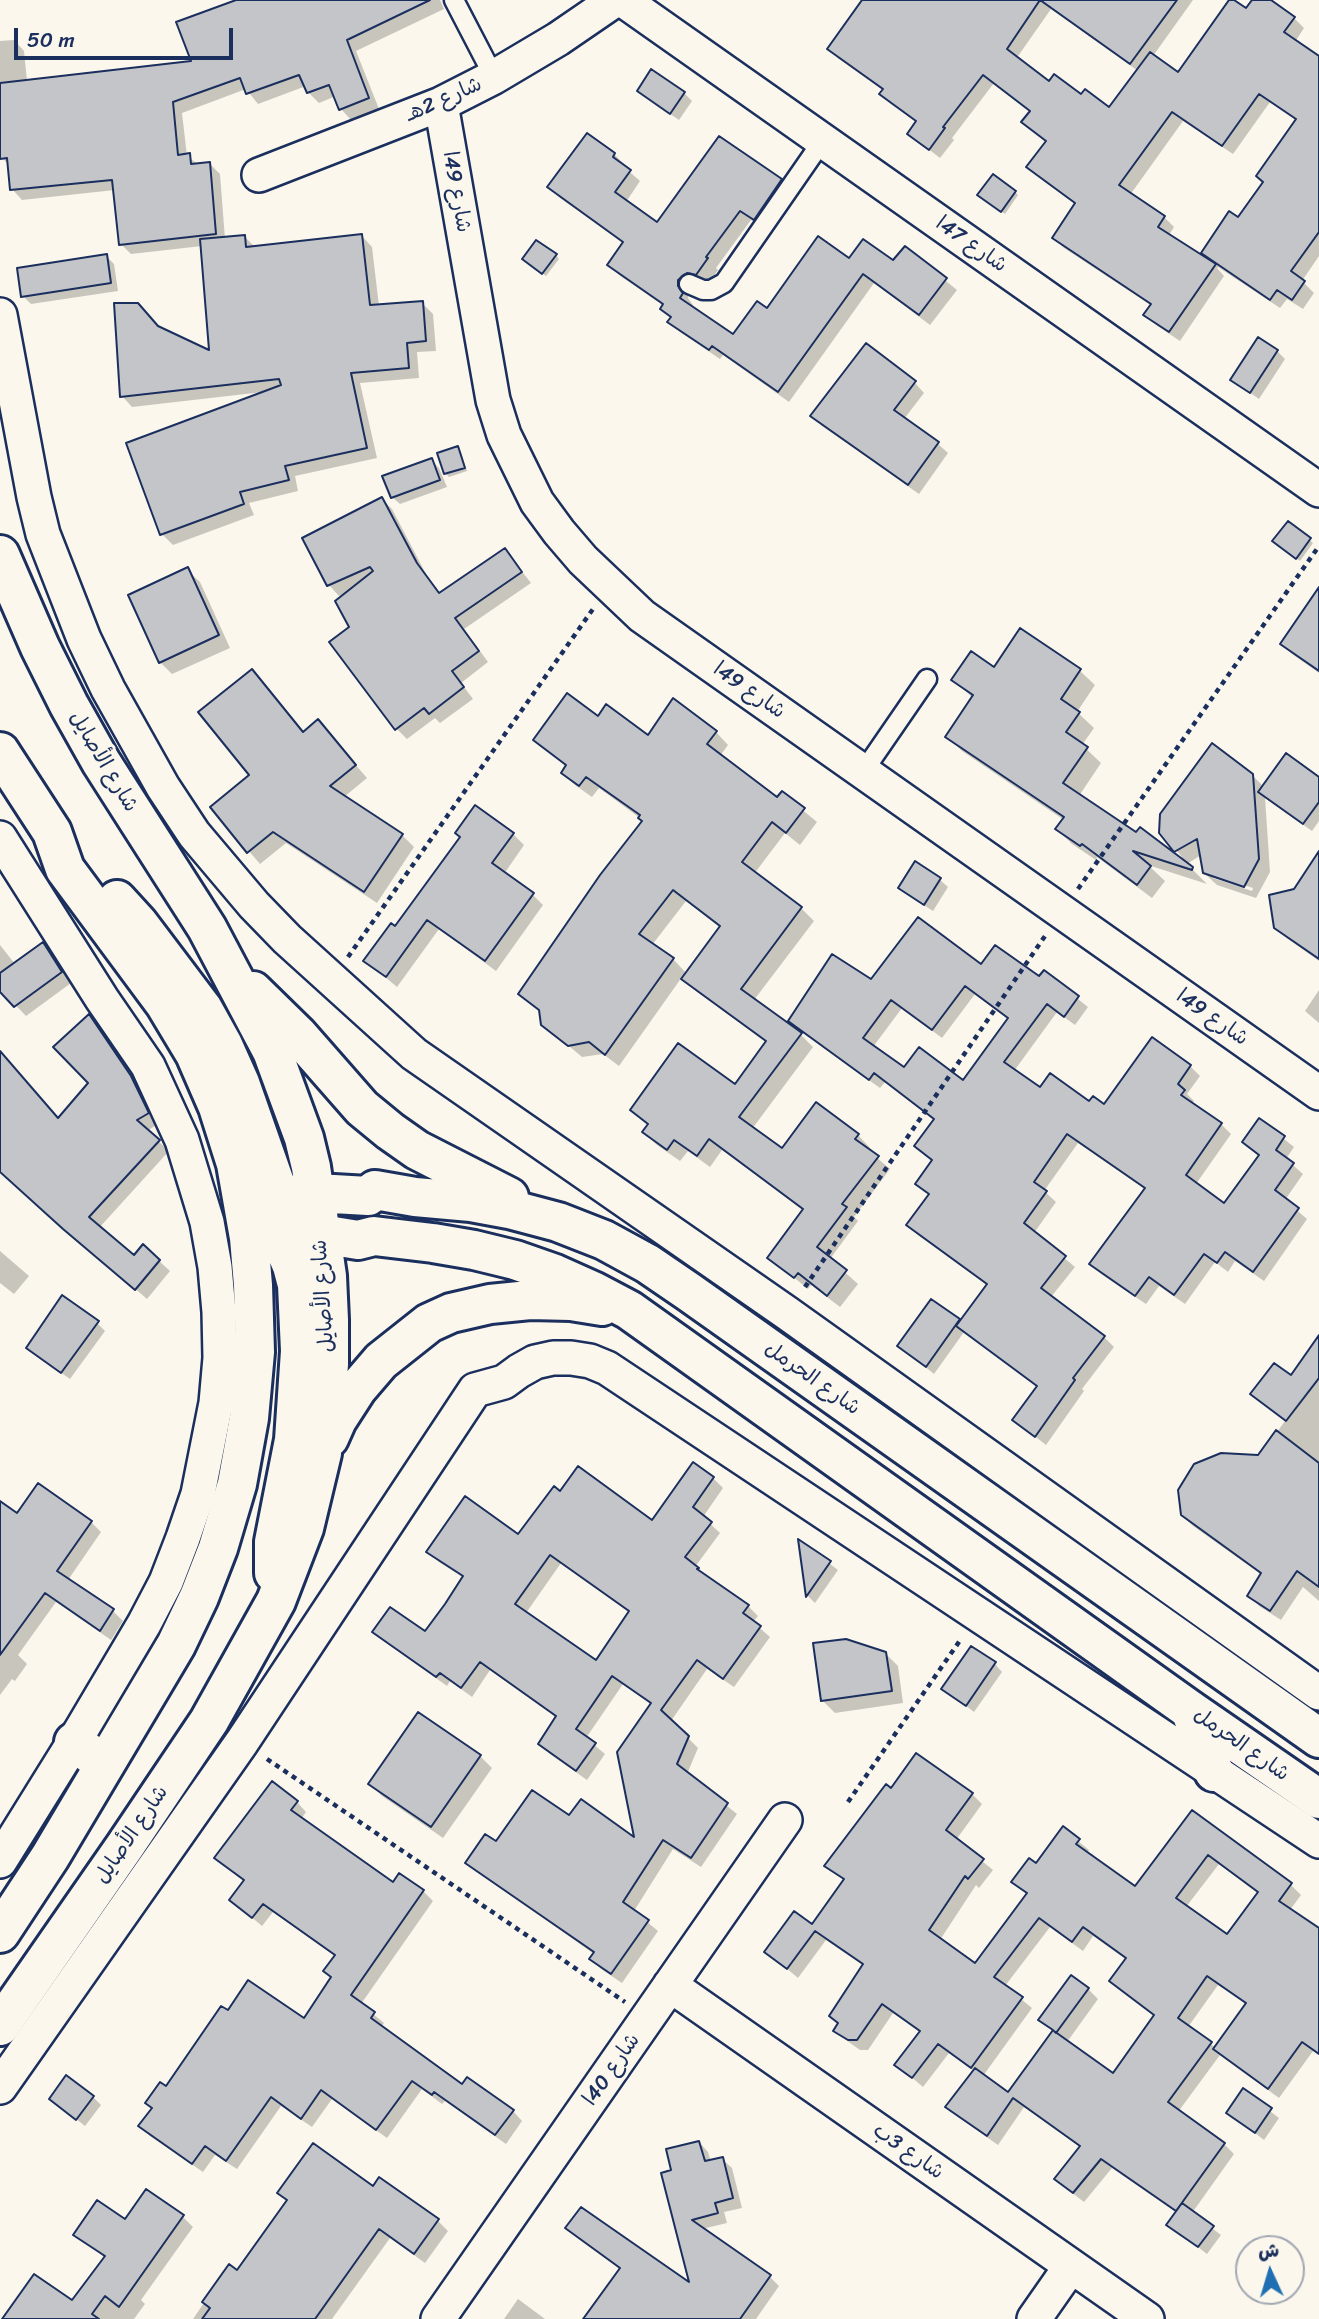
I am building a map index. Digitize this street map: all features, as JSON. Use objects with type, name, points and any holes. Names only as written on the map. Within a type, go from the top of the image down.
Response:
[{"type":"street","name":"شارع 2هـ","points":[[259,175],[441,104],[494,78],[615,0]]},
{"type":"street","name":"شارع 47ا","points":[[623,0],[1319,489]]},
{"type":"street","name":"شارع 49ا","points":[[441,104],[493,400],[504,435],[537,502],[559,532],[609,586],[642,615],[1319,1093]]},
{"type":"street","points":[[0,315],[26,460],[43,534],[71,608],[108,689],[163,788],[194,834],[254,905],[414,1054],[787,1313],[1319,1693]]},
{"type":"street","name":"شارع الأصايل","points":[[0,555],[40,648],[75,717],[100,762],[207,928],[272,1051],[304,1138],[300,1195],[321,1234],[329,1320],[329,1364],[322,1453],[304,1528],[275,1601],[209,1721],[0,2026]]},
{"type":"street","points":[[0,752],[52,832],[65,869],[165,1004],[195,1054],[218,1107],[236,1164],[243,1200],[263,1237],[292,1266],[297,1285],[300,1351],[294,1440],[275,1542],[275,1601]]},
{"type":"street","points":[[0,838],[102,999],[148,1066],[182,1140],[207,1222],[215,1267],[220,1357],[214,1414],[198,1494],[166,1581],[144,1624],[0,1861]]},
{"type":"street","points":[[65,869],[98,885],[126,909],[177,972],[203,1009],[223,1045],[240,1083],[269,1168],[300,1195]]},
{"type":"street","points":[[229,969],[298,1035],[362,1108],[390,1131],[417,1150],[558,1222]]},
{"type":"street","name":"شارع الحرمل","points":[[243,1200],[300,1195],[368,1196],[375,1190],[509,1209],[558,1222],[604,1240],[679,1285],[1319,1738]]},
{"type":"street","name":"شارع الحرمل","points":[[263,1237],[321,1234],[358,1240],[374,1236],[433,1243],[495,1255],[555,1274],[629,1311],[1319,1799]]},
{"type":"street","points":[[0,1933],[50,1857],[176,1645],[200,1597],[219,1548],[237,1484],[249,1418],[255,1352],[253,1285],[263,1237]]},
{"type":"street","points":[[322,1453],[337,1420],[357,1389],[381,1361],[409,1336],[429,1323],[451,1313],[490,1304],[530,1300],[571,1300],[629,1311]]},
{"type":"street","points":[[0,2087],[242,1742],[475,1391],[504,1382],[535,1362],[553,1358],[581,1359],[607,1368],[1319,1841]]},
{"type":"street","points":[[1190,1710],[1214,1772]]},
{"type":"street","points":[[74,1742],[104,1764]]},
{"type":"street","name":"شارع 40ا","points":[[438,2319],[785,1820]]},
{"type":"street","name":"شارع 3ب","points":[[670,1985],[1147,2319]]},
{"type":"street","points":[[1034,2319],[1071,2266]]},
{"type":"lane","points":[[454,0],[494,78]]},
{"type":"lane","points":[[689,284],[703,290],[711,290],[724,283],[823,140]]},
{"type":"lane","points":[[863,772],[927,679]]},
{"type":"path","points":[[332,980],[609,586]]},
{"type":"path","points":[[848,1802],[978,1614]]},
{"type":"path","points":[[242,1742],[649,2018]]},
{"type":"building","points":[[236,0],[430,0],[347,40],[369,98],[339,110],[329,85],[307,93],[299,75],[246,94],[240,78],[173,102],[178,155],[190,153],[191,164],[210,162],[216,234],[119,245],[112,180],[10,190],[7,158],[0,159],[0,83],[191,61],[176,22]]},
{"type":"building","points":[[862,0],[1040,0],[1007,49],[1049,81],[1054,74],[1081,94],[1085,89],[1109,107],[1150,52],[1178,72],[1229,0],[1234,0],[1246,8],[1252,0],[1271,0],[1295,17],[1284,32],[1319,56],[1319,232],[1291,271],[1305,281],[1292,300],[1277,290],[1270,300],[1201,253],[1229,211],[1238,217],[1263,182],[1256,176],[1296,119],[1259,94],[1222,146],[1172,112],[1119,185],[1165,216],[1158,227],[1216,264],[1169,332],[1143,315],[1151,304],[1052,238],[1075,203],[1026,167],[1046,141],[1021,122],[1030,111],[983,75],[929,150],[907,134],[916,121],[879,94],[883,89],[827,49]]},
{"type":"building","points":[[1040,0],[1177,0],[1130,64]]},
{"type":"building","points":[[651,69],[685,92],[670,114],[637,91]]},
{"type":"building","points":[[587,133],[615,153],[613,157],[631,170],[615,192],[657,222],[719,136],[782,179],[754,220],[740,211],[696,275],[687,273],[678,280],[678,286],[683,293],[680,298],[733,334],[757,301],[767,308],[818,236],[849,258],[863,239],[893,260],[905,246],[947,278],[919,315],[863,274],[778,392],[712,346],[709,350],[667,322],[671,317],[660,309],[663,304],[607,265],[623,242],[547,187]]},
{"type":"building","points":[[993,174],[1016,191],[1001,212],[977,195]]},
{"type":"building","points":[[362,234],[370,305],[423,301],[426,341],[407,343],[409,368],[351,373],[367,448],[285,466],[289,480],[240,492],[244,504],[160,535],[126,443],[281,385],[279,379],[120,397],[114,303],[138,303],[158,326],[209,350],[200,239],[245,235],[246,247]]},
{"type":"building","points":[[536,240],[557,254],[542,274],[522,259]]},
{"type":"building","points":[[107,254],[111,283],[21,297],[17,268]]},
{"type":"building","points":[[1258,337],[1278,350],[1250,393],[1230,380]]},
{"type":"building","points":[[866,343],[916,381],[894,410],[939,442],[908,485],[810,416]]},
{"type":"building","points":[[458,446],[465,468],[444,474],[437,453]]},
{"type":"building","points":[[432,458],[440,480],[391,498],[382,476]]},
{"type":"building","points":[[382,497],[417,563],[439,593],[505,548],[522,572],[455,618],[479,651],[452,671],[464,687],[429,714],[424,708],[395,730],[329,642],[349,627],[335,601],[373,571],[370,567],[327,586],[302,538]]},
{"type":"building","points":[[1288,521],[1311,538],[1296,559],[1272,541]]},
{"type":"building","points":[[188,567],[219,635],[159,663],[128,595]]},
{"type":"building","points":[[1319,587],[1319,671],[1280,644]]},
{"type":"building","points":[[1020,628],[1081,669],[1061,699],[1080,712],[1066,732],[1088,747],[1063,783],[1136,832],[1140,827],[1193,867],[1192,870],[1133,851],[1151,866],[1137,885],[1082,844],[1080,846],[1055,829],[1064,817],[945,737],[973,695],[951,680],[971,651],[994,667]]},
{"type":"building","points":[[252,669],[303,732],[318,719],[356,765],[330,786],[403,834],[364,892],[273,832],[247,853],[210,807],[249,775],[198,712]]},
{"type":"building","points":[[567,693],[598,716],[606,704],[648,735],[673,698],[717,731],[707,744],[777,797],[782,791],[805,808],[786,833],[772,822],[742,862],[802,907],[741,989],[802,1033],[739,1117],[782,1148],[816,1102],[859,1134],[855,1139],[879,1156],[842,1204],[847,1207],[817,1247],[847,1270],[827,1296],[798,1273],[794,1278],[767,1258],[803,1209],[709,1139],[697,1156],[674,1140],[667,1150],[642,1132],[648,1124],[630,1110],[678,1043],[735,1084],[766,1041],[681,979],[720,926],[673,890],[639,934],[674,958],[605,1055],[589,1042],[568,1046],[541,1025],[539,1010],[518,994],[600,875],[642,821],[638,818],[640,815],[586,777],[579,786],[561,773],[566,765],[533,740]]},
{"type":"building","points":[[1212,743],[1253,774],[1259,859],[1244,887],[1203,873],[1197,839],[1174,852],[1159,833],[1160,814]]},
{"type":"building","points":[[1286,753],[1319,777],[1319,802],[1303,824],[1258,792]]},
{"type":"building","points":[[475,805],[514,833],[492,863],[534,893],[485,961],[427,920],[386,977],[363,961],[391,923],[395,926],[460,837],[455,833]]},
{"type":"building","points":[[1319,851],[1319,959],[1274,928],[1269,895],[1294,889]]},
{"type":"building","points":[[915,861],[941,878],[924,905],[898,888]]},
{"type":"building","points":[[918,917],[981,964],[995,945],[1039,976],[1044,970],[1079,996],[1064,1017],[1047,1004],[1004,1062],[1040,1087],[1050,1073],[1089,1101],[1093,1096],[1104,1104],[1152,1037],[1191,1065],[1178,1084],[1185,1090],[1181,1095],[1222,1123],[1186,1175],[1224,1203],[1259,1155],[1242,1142],[1259,1118],[1285,1136],[1276,1150],[1294,1163],[1275,1190],[1299,1208],[1253,1272],[1225,1252],[1217,1263],[1204,1254],[1174,1295],[1149,1277],[1135,1296],[1089,1264],[1145,1188],[1067,1134],[1034,1182],[1047,1191],[1024,1223],[1066,1256],[1041,1288],[1105,1336],[1073,1378],[1075,1380],[1035,1437],[1012,1420],[1037,1386],[956,1326],[987,1284],[906,1225],[929,1194],[915,1184],[932,1160],[914,1146],[934,1119],[874,1073],[869,1080],[788,1021],[832,954],[871,979]],"holes":[[[965,986],[1008,1018],[963,1080],[919,1047],[904,1067],[863,1038],[891,1000],[932,1030]]]},
{"type":"building","points":[[43,942],[62,972],[14,1007],[0,992],[0,973]]},
{"type":"building","points":[[89,1014],[131,1076],[149,1113],[137,1120],[160,1140],[89,1217],[134,1255],[143,1244],[160,1260],[135,1290],[0,1172],[0,1051],[58,1118],[88,1083],[53,1047]]},
{"type":"building","points":[[62,1295],[99,1321],[61,1373],[26,1348]]},
{"type":"building","points":[[931,1299],[960,1319],[926,1367],[897,1346]]},
{"type":"building","points":[[1319,1335],[1319,1378],[1286,1421],[1250,1394],[1274,1363],[1291,1375]]},
{"type":"building","points":[[1276,1430],[1319,1463],[1319,1587],[1297,1571],[1270,1611],[1247,1596],[1261,1573],[1181,1515],[1178,1490],[1194,1464],[1221,1453],[1258,1455]]},
{"type":"building","points":[[693,1462],[714,1477],[693,1507],[712,1522],[685,1557],[699,1568],[697,1569],[749,1605],[743,1613],[761,1626],[723,1679],[697,1660],[661,1710],[689,1736],[677,1764],[728,1803],[691,1858],[663,1840],[623,1902],[649,1920],[611,1974],[589,1959],[594,1952],[465,1863],[485,1834],[496,1841],[532,1790],[569,1815],[581,1799],[634,1837],[617,1752],[651,1703],[612,1676],[576,1729],[596,1743],[576,1771],[538,1744],[556,1716],[480,1662],[461,1688],[440,1673],[436,1677],[372,1632],[390,1607],[425,1631],[445,1604],[463,1576],[426,1552],[465,1496],[518,1534],[554,1486],[560,1491],[578,1466],[652,1520]],"holes":[[[550,1555],[629,1611],[596,1660],[515,1604]]]},
{"type":"building","points":[[38,1483],[92,1521],[57,1571],[114,1609],[100,1631],[45,1593],[0,1655],[0,1501],[17,1513]]},
{"type":"building","points":[[798,1539],[831,1561],[806,1597]]},
{"type":"building","points":[[846,1639],[886,1652],[892,1691],[821,1701],[813,1643]]},
{"type":"building","points":[[971,1646],[996,1662],[966,1706],[941,1689]]},
{"type":"building","points":[[418,1712],[481,1755],[431,1827],[368,1784]]},
{"type":"building","points":[[916,1753],[973,1793],[946,1830],[984,1859],[968,1879],[965,1876],[929,1930],[975,1963],[1027,1893],[1011,1882],[1029,1858],[1036,1863],[1063,1826],[1080,1839],[1076,1844],[1135,1886],[1192,1810],[1292,1883],[1279,1901],[1319,1928],[1319,2054],[1302,2042],[1268,2089],[1213,2049],[1246,2003],[1207,1976],[1178,2018],[1212,2042],[1168,2102],[1225,2143],[1176,2211],[1101,2159],[1073,2193],[1054,2179],[1080,2146],[1013,2098],[987,2136],[945,2107],[975,2068],[1008,2092],[1053,2030],[1038,2020],[1071,1975],[1089,1988],[1056,2033],[1113,2073],[1154,2015],[1109,1981],[1126,1958],[1083,1927],[1072,1942],[1039,1918],[994,1977],[1023,1997],[971,2068],[938,2044],[912,2078],[894,2065],[920,2031],[882,2004],[857,2040],[848,2040],[833,2031],[838,2023],[829,2016],[863,1964],[815,1931],[787,1969],[764,1952],[794,1911],[812,1924],[844,1879],[824,1866],[886,1784],[891,1788]],"holes":[[[1208,1855],[1258,1892],[1227,1934],[1176,1898]]]},
{"type":"building","points":[[272,1781],[298,1801],[291,1810],[393,1882],[399,1873],[424,1890],[351,1995],[375,2012],[371,2018],[462,2084],[467,2077],[514,2110],[495,2135],[434,2092],[432,2095],[412,2081],[376,2130],[321,2090],[301,2119],[271,2097],[226,2161],[205,2146],[192,2164],[138,2126],[152,2108],[145,2103],[160,2082],[166,2086],[221,2006],[228,2010],[248,1980],[304,2018],[331,1977],[323,1971],[335,1955],[263,1904],[252,1918],[229,1900],[244,1880],[214,1858]]},
{"type":"building","points":[[66,2075],[94,2096],[76,2120],[49,2099]]},
{"type":"building","points":[[1243,2088],[1272,2108],[1255,2133],[1226,2113]]},
{"type":"building","points":[[699,2141],[705,2161],[723,2157],[733,2198],[715,2203],[718,2213],[692,2220],[771,2275],[740,2319],[583,2319],[620,2268],[565,2228],[581,2207],[689,2282],[661,2173],[671,2170],[666,2149]]},
{"type":"building","points":[[313,2143],[373,2186],[379,2177],[439,2219],[414,2254],[379,2229],[315,2319],[202,2319],[210,2308],[202,2302],[229,2264],[237,2270],[287,2200],[277,2193]]},
{"type":"building","points":[[146,2189],[184,2215],[119,2307],[105,2296],[92,2314],[99,2319],[2,2319],[34,2274],[72,2300],[105,2256],[73,2235],[97,2200],[125,2219]]},
{"type":"building","points":[[1182,2203],[1214,2226],[1198,2247],[1166,2225]]}]
